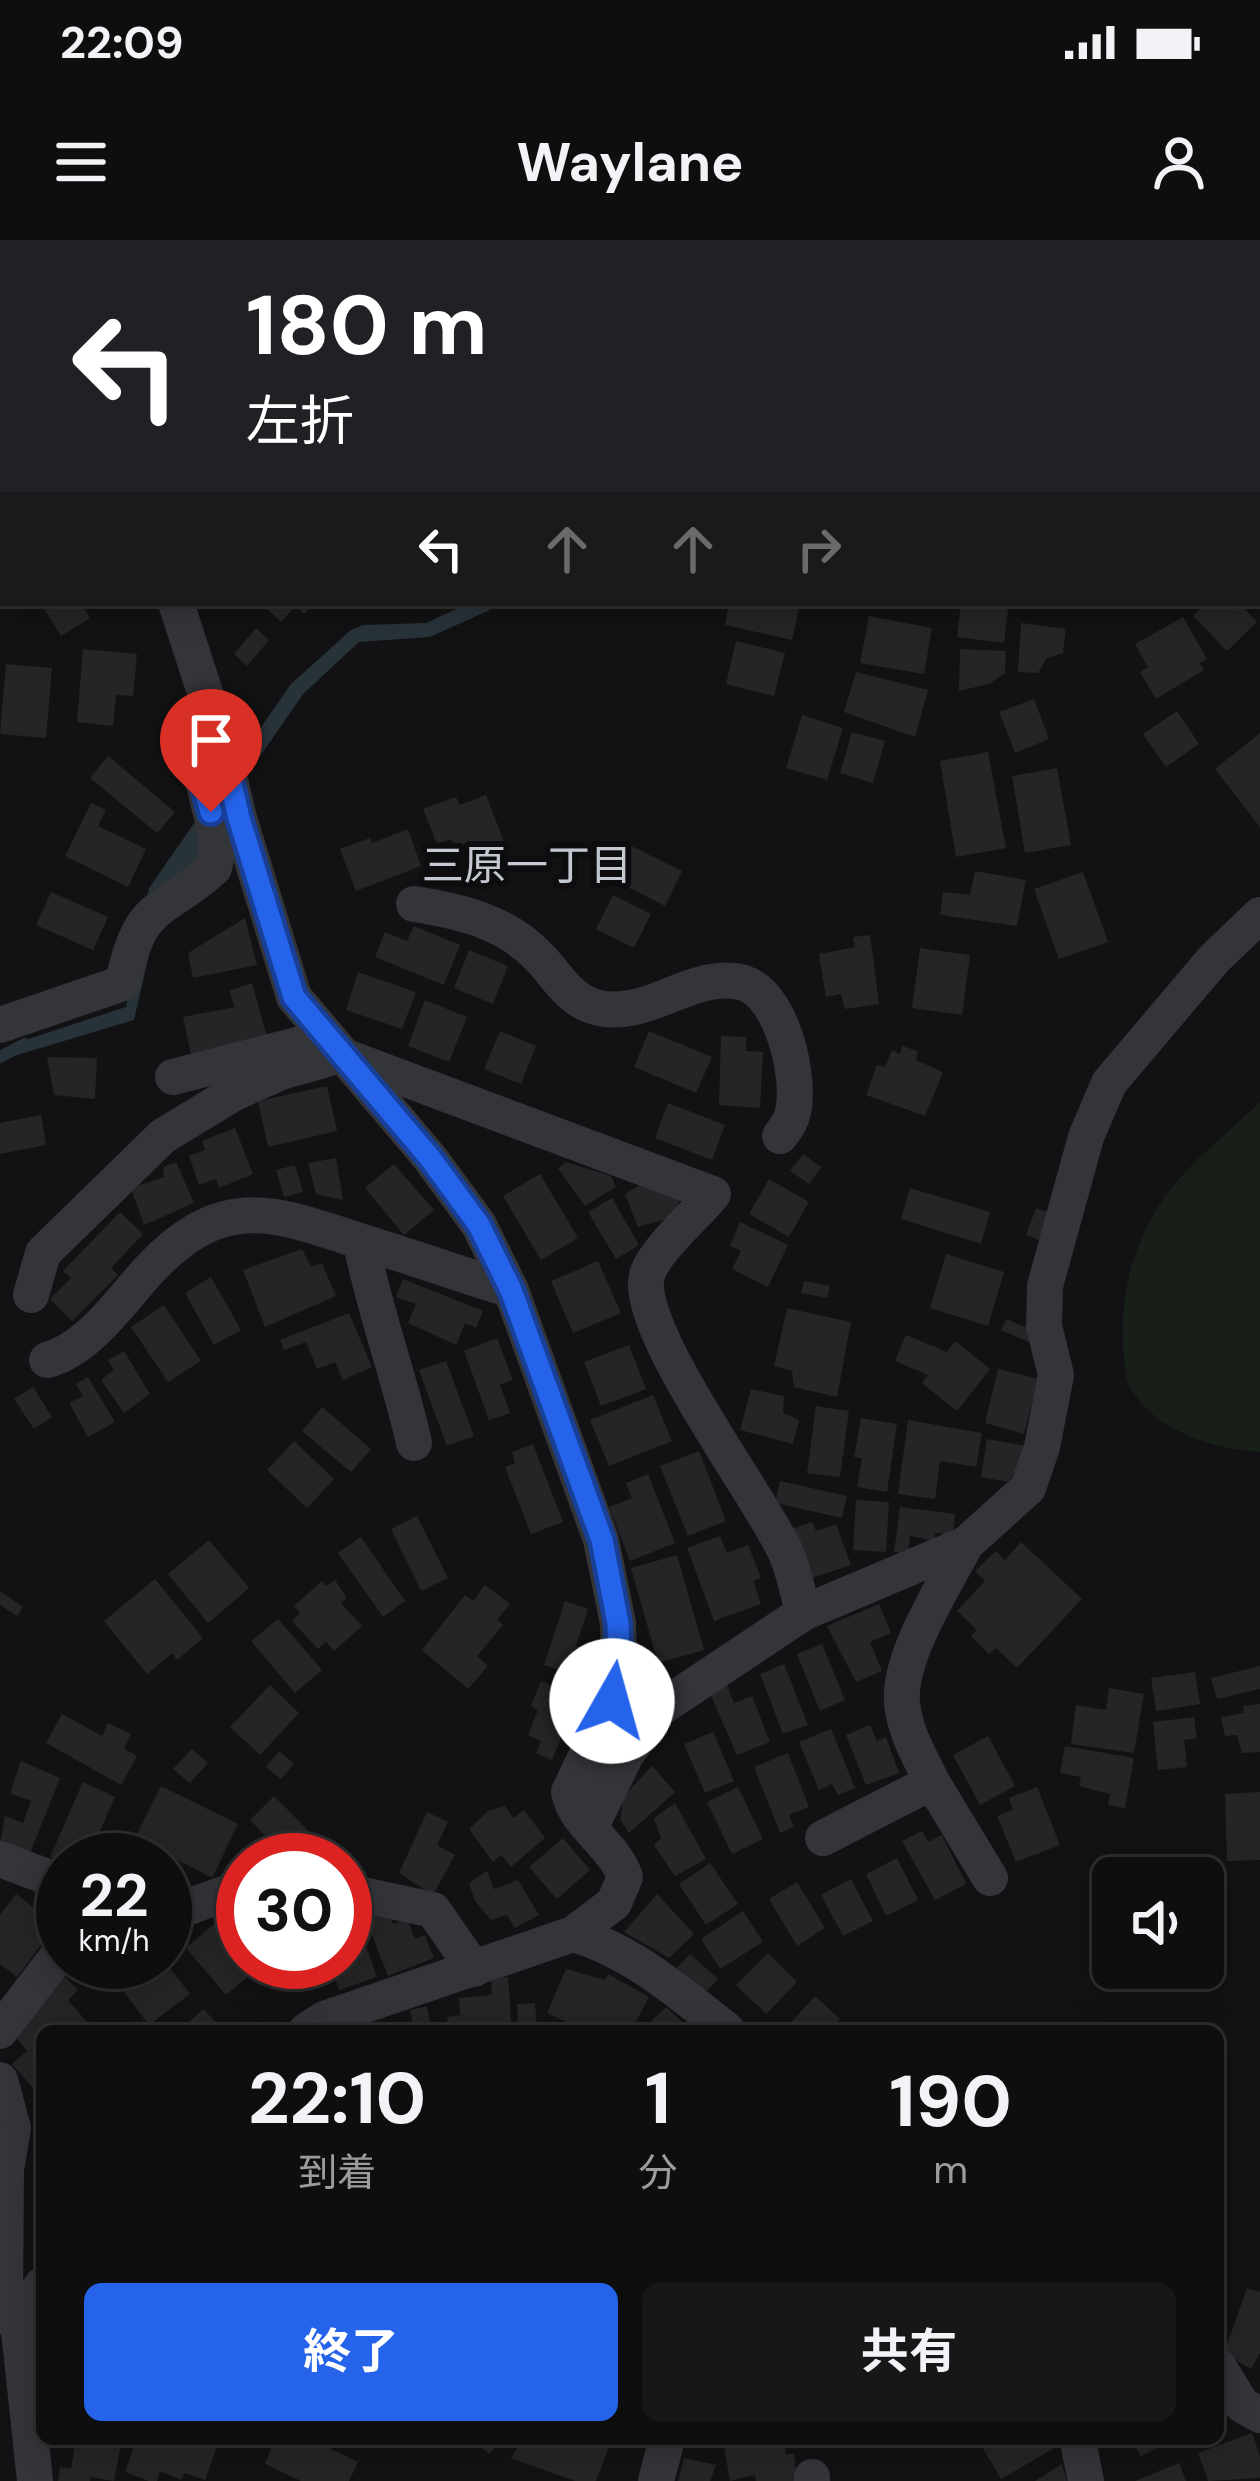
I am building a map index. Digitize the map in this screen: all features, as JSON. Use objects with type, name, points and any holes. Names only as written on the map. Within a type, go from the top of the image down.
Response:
[{"type":"street","points":[[177,606],[294,997],[430,1158],[467,1208],[511,1290],[602,1540],[618,1623],[619,1665],[612,1701],[568,1792],[572,1808],[620,1862],[625,1876],[614,1903],[573,1934],[315,2025]]},
{"type":"street","points":[[0,1025],[123,983],[140,928],[155,908],[214,868],[217,855],[211,812],[200,774],[203,754],[221,742]]},
{"type":"street","points":[[414,904],[451,910],[500,928],[539,956],[576,998],[594,1007],[649,1004],[722,980],[748,984],[768,998],[794,1072],[795,1107],[780,1136]]},
{"type":"street","points":[[592,1826],[626,1755],[659,1708],[803,1613],[966,1544],[1028,1488],[1042,1447],[1056,1375],[1044,1326],[1045,1286],[1069,1188],[1108,1084],[1214,958],[1260,915]]},
{"type":"street","points":[[32,1294],[43,1252],[163,1136],[234,1094],[333,1046]]},
{"type":"street","points":[[173,1077],[333,1046],[713,1194],[658,1255],[645,1277],[652,1314],[673,1364],[786,1552],[803,1613]]},
{"type":"street","points":[[47,1360],[74,1349],[164,1255],[203,1227],[247,1214],[295,1218],[511,1290]]},
{"type":"street","points":[[362,1242],[372,1296],[397,1368],[414,1443]]},
{"type":"street","points":[[966,1544],[914,1645],[901,1700],[911,1741],[990,1878]]},
{"type":"street","points":[[823,1838],[932,1783]]},
{"type":"street","points":[[0,1859],[36,1873]]},
{"type":"street","points":[[372,1897],[433,1910],[474,1970]]},
{"type":"street","points":[[573,1934],[605,1943],[720,2025]]},
{"type":"street","points":[[0,2031],[36,1984]]},
{"type":"street","points":[[0,2080],[13,2128],[3,2155],[4,2306],[19,2330]]},
{"type":"street","points":[[35,2481],[19,2330],[36,2294]]},
{"type":"street","points":[[1224,2376],[1242,2405],[1260,2415]]},
{"type":"street","points":[[656,2481],[666,2445]]},
{"type":"shaded area","points":[[463,606],[498,606],[430,637],[359,642],[303,694],[205,836],[207,854],[163,894],[134,1020],[14,1056],[10,1045],[126,1007],[149,888],[291,684],[351,630],[363,625],[426,623]]},
{"type":"shaded area","points":[[1260,1102],[1260,1452],[1203,1441],[1152,1413],[1128,1383],[1123,1336],[1125,1297],[1148,1224],[1192,1165]]},
{"type":"building","points":[[88,606],[84,609],[90,618],[61,636],[44,608]]},
{"type":"building","points":[[264,606],[296,606],[281,622]]},
{"type":"building","points":[[728,606],[799,606],[792,640],[725,625]]},
{"type":"building","points":[[961,606],[1008,609],[1004,643],[957,637]]},
{"type":"building","points":[[1203,606],[1242,606],[1257,622],[1227,651],[1193,616]]},
{"type":"building","points":[[869,616],[932,628],[924,674],[860,663]]},
{"type":"building","points":[[1183,617],[1207,659],[1200,663],[1204,670],[1156,699],[1140,672],[1148,667],[1135,644]]},
{"type":"building","points":[[1021,623],[1066,629],[1063,653],[1047,658],[1038,673],[1018,672]]},
{"type":"building","points":[[256,628],[269,640],[247,666],[234,654]]},
{"type":"building","points":[[736,641],[785,653],[774,696],[726,684]]},
{"type":"building","points":[[83,649],[137,654],[133,696],[116,695],[113,726],[77,722]]},
{"type":"building","points":[[960,649],[1006,651],[1005,673],[989,684],[959,691]]},
{"type":"building","points":[[6,664],[52,668],[46,738],[0,734]]},
{"type":"building","points":[[856,672],[928,690],[915,737],[844,712]]},
{"type":"building","points":[[1034,699],[1049,739],[1015,753],[999,712]]},
{"type":"building","points":[[1177,711],[1199,744],[1166,767],[1143,734]]},
{"type":"building","points":[[802,715],[843,728],[827,780],[786,768]]},
{"type":"building","points":[[852,732],[885,741],[873,783],[840,773]]},
{"type":"building","points":[[1260,733],[1260,827],[1215,769]]},
{"type":"building","points":[[988,752],[1006,848],[956,857],[940,761]]},
{"type":"building","points":[[108,756],[175,812],[157,833],[90,778]]},
{"type":"building","points":[[1057,768],[1071,845],[1025,853],[1012,776]]},
{"type":"building","points":[[486,795],[508,852],[477,864],[471,851],[458,856],[451,839],[437,844],[423,809],[456,797],[460,805]]},
{"type":"building","points":[[91,803],[106,810],[98,826],[146,849],[128,887],[65,856]]},
{"type":"building","points":[[408,829],[421,866],[356,891],[340,849]]},
{"type":"building","points":[[627,844],[682,871],[665,906],[610,878]]},
{"type":"building","points":[[975,871],[1026,880],[1017,926],[940,915],[943,892],[970,895]]},
{"type":"building","points":[[1083,872],[1108,942],[1059,959],[1034,889]]},
{"type":"building","points":[[51,892],[108,917],[93,950],[36,925]]},
{"type":"building","points":[[613,895],[651,914],[634,948],[596,929]]},
{"type":"building","points":[[245,918],[257,965],[193,978],[188,953]]},
{"type":"building","points":[[414,926],[460,945],[444,985],[375,957],[385,932],[407,941]]},
{"type":"building","points":[[870,935],[879,1004],[845,1009],[841,994],[826,997],[819,954],[855,947],[853,937]]},
{"type":"building","points":[[920,948],[970,955],[962,1015],[912,1008]]},
{"type":"building","points":[[469,950],[508,966],[493,1004],[454,988]]},
{"type":"building","points":[[358,972],[416,992],[402,1029],[346,1010]]},
{"type":"building","points":[[252,983],[267,1037],[191,1055],[183,1017],[235,1007],[229,991]]},
{"type":"building","points":[[425,1000],[467,1017],[449,1062],[408,1046]]},
{"type":"building","points":[[500,1031],[536,1046],[521,1084],[484,1069]]},
{"type":"building","points":[[649,1031],[712,1057],[696,1093],[634,1067]]},
{"type":"building","points":[[721,1036],[746,1037],[746,1051],[763,1052],[760,1108],[719,1105]]},
{"type":"building","points":[[902,1046],[918,1051],[916,1060],[943,1072],[925,1116],[866,1095],[877,1065],[885,1067],[892,1050],[900,1054]]},
{"type":"building","points":[[47,1057],[97,1058],[95,1099],[54,1095]]},
{"type":"building","points":[[327,1086],[337,1131],[268,1147],[258,1101]]},
{"type":"building","points":[[668,1103],[725,1125],[712,1160],[655,1138]]},
{"type":"building","points":[[41,1115],[46,1145],[0,1154],[0,1123]]},
{"type":"building","points":[[235,1128],[253,1174],[219,1188],[216,1179],[199,1185],[189,1156],[205,1150],[202,1141]]},
{"type":"building","points":[[803,1154],[821,1167],[809,1184],[790,1171]]},
{"type":"building","points":[[336,1158],[343,1200],[316,1194],[308,1163]]},
{"type":"building","points":[[176,1162],[194,1203],[144,1225],[131,1188],[164,1177],[163,1167]]},
{"type":"building","points":[[566,1162],[611,1176],[616,1187],[585,1206],[558,1168]]},
{"type":"building","points":[[394,1164],[434,1210],[404,1235],[365,1188]]},
{"type":"building","points":[[295,1165],[303,1192],[284,1197],[276,1170]]},
{"type":"building","points":[[540,1174],[578,1238],[541,1260],[503,1196]]},
{"type":"building","points":[[769,1179],[809,1202],[789,1237],[749,1214]]},
{"type":"building","points":[[640,1185],[680,1199],[673,1217],[638,1227],[625,1194]]},
{"type":"building","points":[[910,1188],[990,1212],[981,1244],[901,1219]]},
{"type":"building","points":[[612,1198],[639,1245],[616,1259],[588,1212]]},
{"type":"building","points":[[1036,1208],[1051,1213],[1042,1241],[1026,1235]]},
{"type":"building","points":[[120,1212],[143,1234],[111,1268],[118,1275],[72,1321],[50,1299],[71,1278],[63,1271]]},
{"type":"building","points":[[740,1222],[788,1245],[768,1287],[732,1269],[741,1251],[730,1246]]},
{"type":"building","points":[[302,1249],[311,1267],[322,1263],[336,1296],[265,1327],[243,1270]]},
{"type":"building","points":[[946,1254],[1004,1272],[988,1326],[930,1308]]},
{"type":"building","points":[[598,1261],[621,1313],[573,1333],[551,1281]]},
{"type":"building","points":[[211,1277],[241,1330],[214,1345],[185,1293]]},
{"type":"building","points":[[403,1279],[483,1311],[476,1328],[465,1323],[456,1345],[408,1323],[416,1304],[396,1297]]},
{"type":"building","points":[[804,1281],[830,1286],[827,1298],[801,1293]]},
{"type":"building","points":[[164,1305],[201,1361],[168,1382],[131,1327]]},
{"type":"building","points":[[787,1308],[851,1322],[837,1397],[794,1387],[792,1371],[774,1366]]},
{"type":"building","points":[[349,1313],[372,1367],[343,1380],[335,1362],[317,1369],[306,1342],[284,1350],[280,1340]]},
{"type":"building","points":[[1006,1319],[1033,1330],[1029,1342],[1001,1330]]},
{"type":"building","points":[[906,1335],[947,1352],[955,1341],[990,1369],[957,1411],[922,1383],[928,1375],[895,1361]]},
{"type":"building","points":[[497,1338],[513,1380],[500,1385],[510,1413],[489,1420],[464,1351]]},
{"type":"building","points":[[629,1345],[646,1389],[601,1406],[584,1362]]},
{"type":"building","points":[[124,1351],[150,1394],[124,1413],[101,1380],[114,1370],[108,1360]]},
{"type":"building","points":[[446,1361],[474,1436],[447,1446],[419,1370]]},
{"type":"building","points":[[998,1369],[1038,1379],[1024,1434],[985,1423]]},
{"type":"building","points":[[88,1377],[115,1422],[88,1437],[69,1403],[83,1396],[76,1384]]},
{"type":"building","points":[[33,1387],[52,1417],[34,1429],[14,1399]]},
{"type":"building","points":[[751,1389],[784,1396],[783,1413],[799,1420],[793,1444],[740,1430]]},
{"type":"building","points":[[653,1395],[672,1441],[609,1466],[590,1420]]},
{"type":"building","points":[[816,1406],[849,1411],[840,1477],[807,1473]]},
{"type":"building","points":[[322,1407],[371,1449],[351,1472],[302,1431]]},
{"type":"building","points":[[861,1418],[897,1424],[887,1492],[857,1487],[862,1458],[854,1457]]},
{"type":"building","points":[[908,1420],[982,1433],[976,1467],[940,1461],[935,1499],[898,1494]]},
{"type":"building","points":[[987,1439],[1026,1446],[1008,1482],[981,1477]]},
{"type":"building","points":[[294,1441],[334,1479],[307,1508],[267,1470]]},
{"type":"building","points":[[533,1444],[563,1522],[531,1534],[505,1467],[515,1463],[512,1452]]},
{"type":"building","points":[[699,1451],[726,1521],[688,1536],[660,1466]]},
{"type":"building","points":[[648,1474],[675,1543],[630,1561],[609,1507],[632,1498],[626,1483]]},
{"type":"building","points":[[780,1481],[847,1496],[842,1518],[775,1503]]},
{"type":"building","points":[[856,1500],[889,1502],[886,1552],[853,1550]]},
{"type":"building","points":[[900,1507],[955,1514],[953,1535],[935,1533],[934,1541],[910,1536],[908,1553],[894,1552]]},
{"type":"building","points":[[417,1516],[448,1578],[421,1591],[391,1529]]},
{"type":"building","points":[[812,1522],[816,1531],[836,1524],[851,1565],[809,1579],[791,1529]]},
{"type":"building","points":[[720,1536],[727,1553],[748,1545],[761,1578],[753,1581],[761,1604],[714,1621],[687,1548]]},
{"type":"building","points":[[361,1537],[405,1601],[383,1617],[338,1553]]},
{"type":"building","points":[[209,1540],[249,1588],[208,1623],[168,1574]]},
{"type":"building","points":[[1021,1542],[1082,1599],[1017,1668],[996,1648],[989,1654],[971,1636],[977,1630],[957,1611],[985,1581],[975,1571],[996,1551],[1005,1560]]},
{"type":"building","points":[[677,1555],[704,1650],[658,1663],[631,1568]]},
{"type":"building","points":[[155,1579],[203,1638],[177,1660],[172,1653],[147,1674],[104,1621]]},
{"type":"building","points":[[335,1580],[347,1598],[341,1603],[362,1626],[334,1651],[326,1642],[318,1649],[292,1621],[300,1613],[294,1606],[322,1581],[326,1586]]},
{"type":"building","points":[[485,1585],[510,1604],[497,1620],[503,1625],[477,1656],[488,1666],[468,1689],[422,1650],[465,1595],[473,1601]]},
{"type":"building","points":[[0,1591],[23,1607],[17,1616],[0,1605]]},
{"type":"building","points":[[565,1601],[588,1609],[576,1646],[588,1649],[580,1676],[544,1665]]},
{"type":"building","points":[[879,1604],[891,1633],[870,1642],[882,1671],[856,1682],[827,1626]]},
{"type":"building","points":[[278,1619],[322,1670],[295,1693],[251,1641]]},
{"type":"building","points":[[822,1644],[845,1700],[820,1711],[797,1654]]},
{"type":"building","points":[[784,1664],[808,1725],[783,1734],[760,1674]]},
{"type":"building","points":[[1260,1666],[1260,1689],[1217,1699],[1211,1678]]},
{"type":"building","points":[[1195,1672],[1200,1704],[1156,1711],[1151,1678]]},
{"type":"building","points":[[541,1681],[578,1697],[552,1760],[536,1753],[541,1741],[528,1735],[538,1710],[531,1706]]},
{"type":"building","points":[[726,1682],[734,1703],[752,1696],[770,1742],[737,1755],[708,1689]]},
{"type":"building","points":[[270,1685],[299,1713],[260,1755],[230,1727]]},
{"type":"building","points":[[1109,1688],[1144,1694],[1134,1753],[1071,1744],[1076,1705],[1106,1710]]},
{"type":"building","points":[[1260,1704],[1260,1752],[1242,1753],[1237,1735],[1225,1736],[1221,1717]]},
{"type":"building","points":[[62,1714],[102,1736],[108,1723],[131,1734],[124,1749],[137,1756],[121,1785],[46,1743]]},
{"type":"building","points":[[1194,1717],[1197,1738],[1184,1740],[1187,1767],[1158,1770],[1153,1722]]},
{"type":"building","points":[[870,1725],[877,1741],[886,1737],[899,1773],[866,1785],[846,1735]]},
{"type":"building","points":[[831,1729],[855,1788],[838,1795],[832,1784],[819,1790],[799,1742]]},
{"type":"building","points":[[713,1732],[734,1781],[705,1793],[684,1744]]},
{"type":"building","points":[[988,1736],[1015,1786],[980,1805],[953,1755]]},
{"type":"building","points":[[1065,1746],[1134,1758],[1125,1808],[1108,1805],[1110,1794],[1079,1786],[1081,1777],[1060,1773]]},
{"type":"building","points":[[192,1749],[208,1763],[190,1783],[173,1769]]},
{"type":"building","points":[[279,1751],[294,1764],[281,1779],[266,1767]]},
{"type":"building","points":[[788,1753],[809,1807],[789,1815],[794,1827],[780,1833],[754,1767]]},
{"type":"building","points":[[21,1761],[60,1778],[30,1853],[0,1843],[5,1816],[23,1823],[31,1801],[10,1793]]},
{"type":"building","points":[[652,1766],[675,1792],[629,1833],[620,1820],[624,1796]]},
{"type":"building","points":[[83,1782],[115,1797],[99,1833],[61,1833]]},
{"type":"building","points":[[161,1786],[238,1824],[234,1833],[216,1833],[212,1878],[192,1868],[192,1833],[138,1833]]},
{"type":"building","points":[[738,1787],[763,1839],[732,1854],[707,1802]]},
{"type":"building","points":[[1037,1787],[1060,1845],[1016,1862],[997,1816],[1013,1810],[1009,1798]]},
{"type":"building","points":[[1260,1792],[1260,1860],[1227,1861],[1225,1794]]},
{"type":"building","points":[[274,1796],[311,1833],[263,1833],[250,1820]]},
{"type":"building","points":[[675,1803],[706,1859],[675,1876],[654,1845],[661,1838],[654,1818]]},
{"type":"building","points":[[505,1806],[513,1818],[524,1810],[545,1838],[511,1867],[501,1855],[493,1862],[469,1829],[488,1811]]},
{"type":"building","points":[[427,1812],[448,1822],[437,1845],[455,1855],[433,1895],[399,1873]]},
{"type":"building","points":[[922,1831],[928,1842],[942,1835],[966,1884],[935,1900],[902,1841]]},
{"type":"building","points":[[563,1838],[590,1870],[557,1899],[529,1867]]},
{"type":"building","points":[[897,1858],[918,1900],[886,1916],[866,1874]]},
{"type":"building","points":[[710,1863],[738,1904],[706,1925],[679,1884]]},
{"type":"building","points":[[487,1871],[494,1889],[518,1880],[539,1915],[515,1928],[507,1915],[491,1920],[475,1901],[469,1883]]},
{"type":"building","points":[[851,1879],[873,1921],[843,1936],[821,1895]]},
{"type":"building","points":[[797,1882],[825,1928],[797,1946],[769,1899]]},
{"type":"building","points":[[16,1894],[36,1910],[36,1952],[17,1977],[0,1964],[0,1915]]},
{"type":"building","points":[[657,1894],[694,1934],[669,1958],[624,1932]]},
{"type":"building","points":[[372,1908],[377,1917],[388,1913],[393,1924],[407,1919],[415,1939],[425,1935],[434,1958],[388,1976],[372,1935]]},
{"type":"building","points":[[743,1911],[763,1942],[720,1969],[701,1939]]},
{"type":"building","points":[[216,1922],[216,1983],[192,1955],[192,1943]]},
{"type":"building","points":[[768,1953],[797,1982],[766,2014],[736,1985]]},
{"type":"building","points":[[690,1954],[718,1979],[705,1993],[677,1968]]},
{"type":"building","points":[[566,1969],[605,1980],[608,1974],[649,1997],[634,2025],[566,2025],[547,2013]]},
{"type":"building","points":[[508,1977],[512,2025],[448,2025],[447,2017],[460,2015],[459,1998],[492,1995],[491,1978]]},
{"type":"building","points":[[51,1989],[77,1989],[68,2000],[89,2025],[36,2025],[36,2091],[12,2064],[27,2051],[13,2034]]},
{"type":"building","points":[[186,1989],[190,1994],[149,2025],[124,1992]]},
{"type":"building","points":[[815,1996],[840,2019],[834,2025],[788,2025]]},
{"type":"building","points":[[535,2003],[537,2025],[518,2025],[517,2004]]},
{"type":"building","points":[[427,2006],[430,2025],[413,2025],[410,2010]]},
{"type":"building","points":[[666,2007],[686,2025],[647,2025]]},
{"type":"building","points":[[203,2009],[219,2025],[186,2025]]},
{"type":"building","points":[[1247,2288],[1260,2292],[1260,2353],[1251,2369],[1224,2353]]},
{"type":"building","points":[[1252,2433],[1260,2456],[1260,2478],[1208,2481],[1198,2453]]},
{"type":"building","points":[[75,2445],[121,2445],[114,2481],[90,2477],[90,2481],[58,2481],[60,2467],[71,2469]]},
{"type":"building","points":[[135,2445],[217,2447],[205,2480],[185,2473],[181,2480],[160,2471],[157,2481],[149,2481],[125,2472]]},
{"type":"building","points":[[273,2445],[325,2445],[358,2462],[349,2481],[301,2481],[265,2464]]},
{"type":"building","points":[[519,2445],[610,2445],[596,2481],[575,2481],[511,2458]]},
{"type":"building","points":[[785,2445],[786,2454],[794,2454],[797,2481],[756,2481],[755,2475],[730,2481],[724,2446]]},
{"type":"building","points":[[981,2445],[1058,2445],[1058,2446],[1001,2479]]},
{"type":"building","points":[[1135,2445],[1163,2445],[1141,2456]]},
{"type":"building","points":[[684,2458],[716,2465],[710,2481],[678,2481]]},
{"type":"building","points":[[1179,2463],[1186,2481],[1135,2481]]},
{"type":"building","points":[[1062,2464],[1067,2481],[1035,2481]]},
{"type":"waterway","points":[[0,1057],[25,1044]]},
{"type":"district","name":"三原一丁目","points":[[527,865]]},
{"type":"route","points":[[211,812],[200,774],[203,754],[221,742],[239,818],[294,997],[430,1158],[479,1225],[511,1290],[602,1540],[618,1623],[619,1665],[612,1701]]}]
